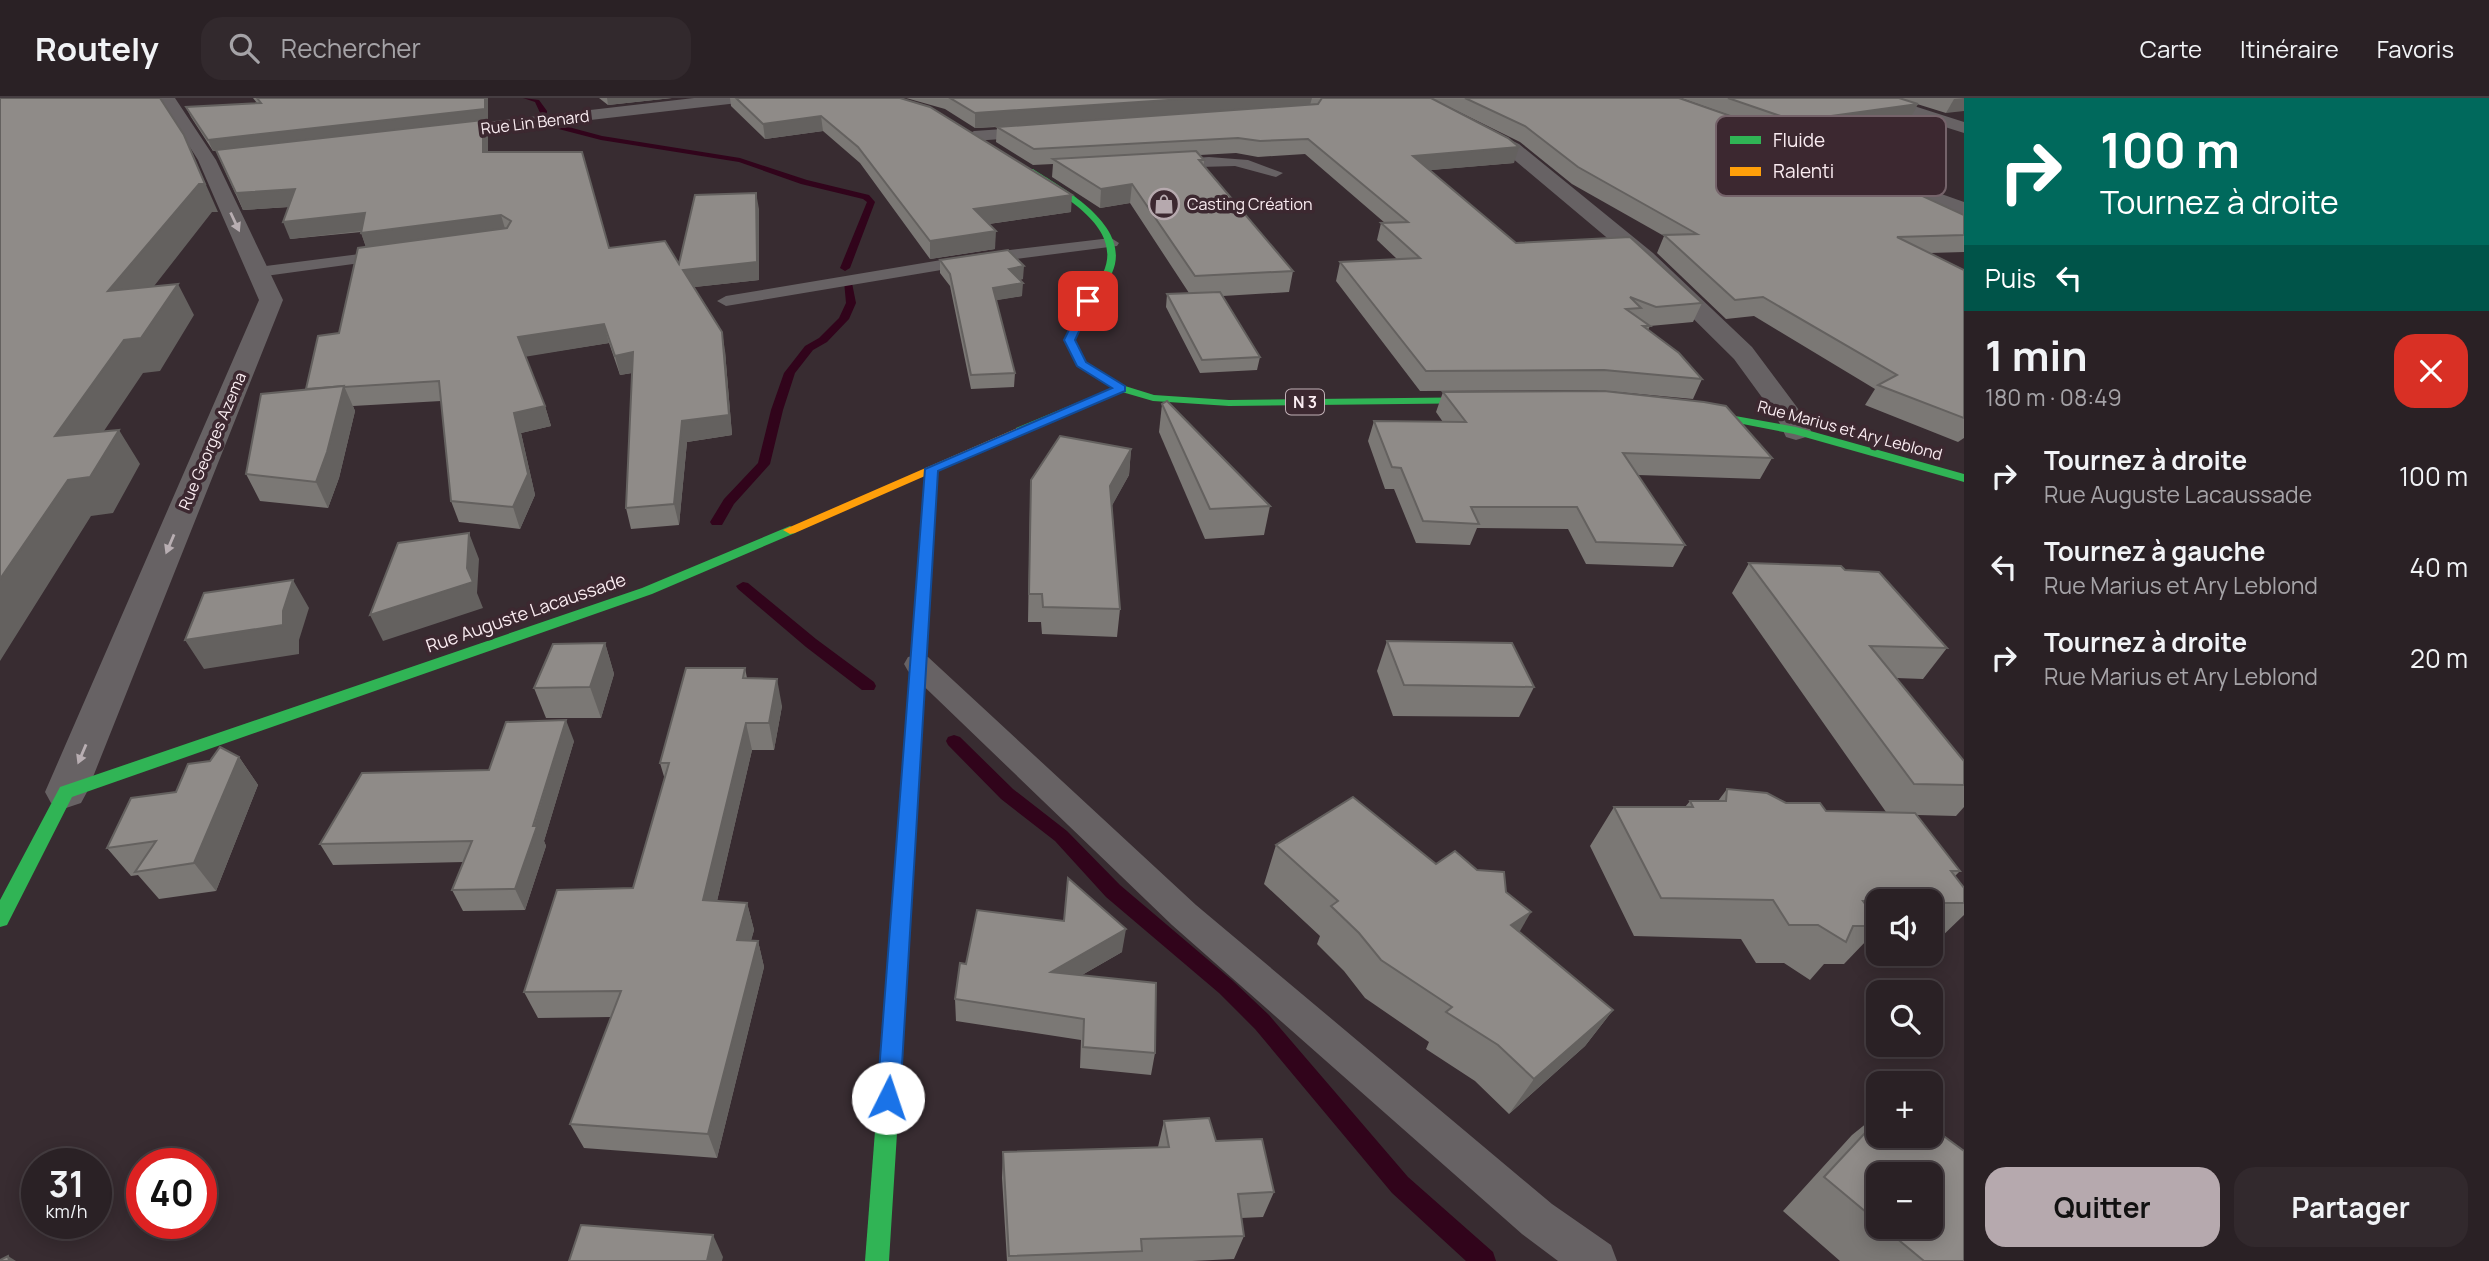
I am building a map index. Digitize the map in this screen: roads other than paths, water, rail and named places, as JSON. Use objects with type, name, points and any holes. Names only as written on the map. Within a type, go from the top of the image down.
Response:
[{"type":"street","name":"Rue Georges Azema","points":[[66,792],[271,300],[213,159],[167,98]]},
{"type":"street","name":"Rue Lin Benard","points":[[411,136],[738,98]]},
{"type":"street","points":[[1412,98],[1511,148],[1645,258],[1743,354],[1791,418],[1796,430]]},
{"type":"street","points":[[1872,98],[1927,116]]},
{"type":"street","points":[[1946,122],[1964,128]]},
{"type":"street","points":[[957,125],[997,150]]},
{"type":"street","points":[[974,136],[1072,129]]},
{"type":"street","points":[[1025,169],[1089,212],[1102,226],[1111,243]]},
{"type":"street","points":[[1928,196],[1964,209]]},
{"type":"street","name":"N 3","points":[[1111,243],[1111,267],[1088,301],[1070,340],[1081,364],[1121,388],[1153,398],[1228,403],[1506,400]]},
{"type":"street","name":"Rue Auguste Lacaussade","points":[[66,792],[647,591],[1121,388]]},
{"type":"street","name":"Rue Marius et Ary Leblond","points":[[1670,409],[1796,430],[1964,478]]},
{"type":"street","points":[[877,1261],[932,469]]},
{"type":"street","points":[[0,919],[66,792]]},
{"type":"lane","points":[[1154,165],[1236,160],[1276,173]]},
{"type":"lane","points":[[1025,169],[1058,170]]},
{"type":"lane","points":[[726,301],[977,259],[1111,243]]},
{"type":"lane","points":[[258,272],[409,252]]},
{"type":"lane","points":[[918,664],[1184,915],[1537,1219],[1595,1261]]},
{"type":"waterway","points":[[526,98],[537,101],[544,111],[544,116]]},
{"type":"waterway","points":[[550,124],[601,138],[740,160],[804,182],[866,197],[871,202],[845,268]]},
{"type":"waterway","points":[[717,522],[729,502],[764,464],[777,410],[790,373],[809,348],[823,340],[844,319],[851,303],[847,283]]},
{"type":"waterway","points":[[743,586],[868,686]]},
{"type":"waterway","points":[[954,741],[1007,794],[1061,836],[1113,891],[1226,987],[1262,1022],[1400,1185],[1484,1261]]},
{"type":"place","name":"Casting Création","points":[[1164,204]]}]
